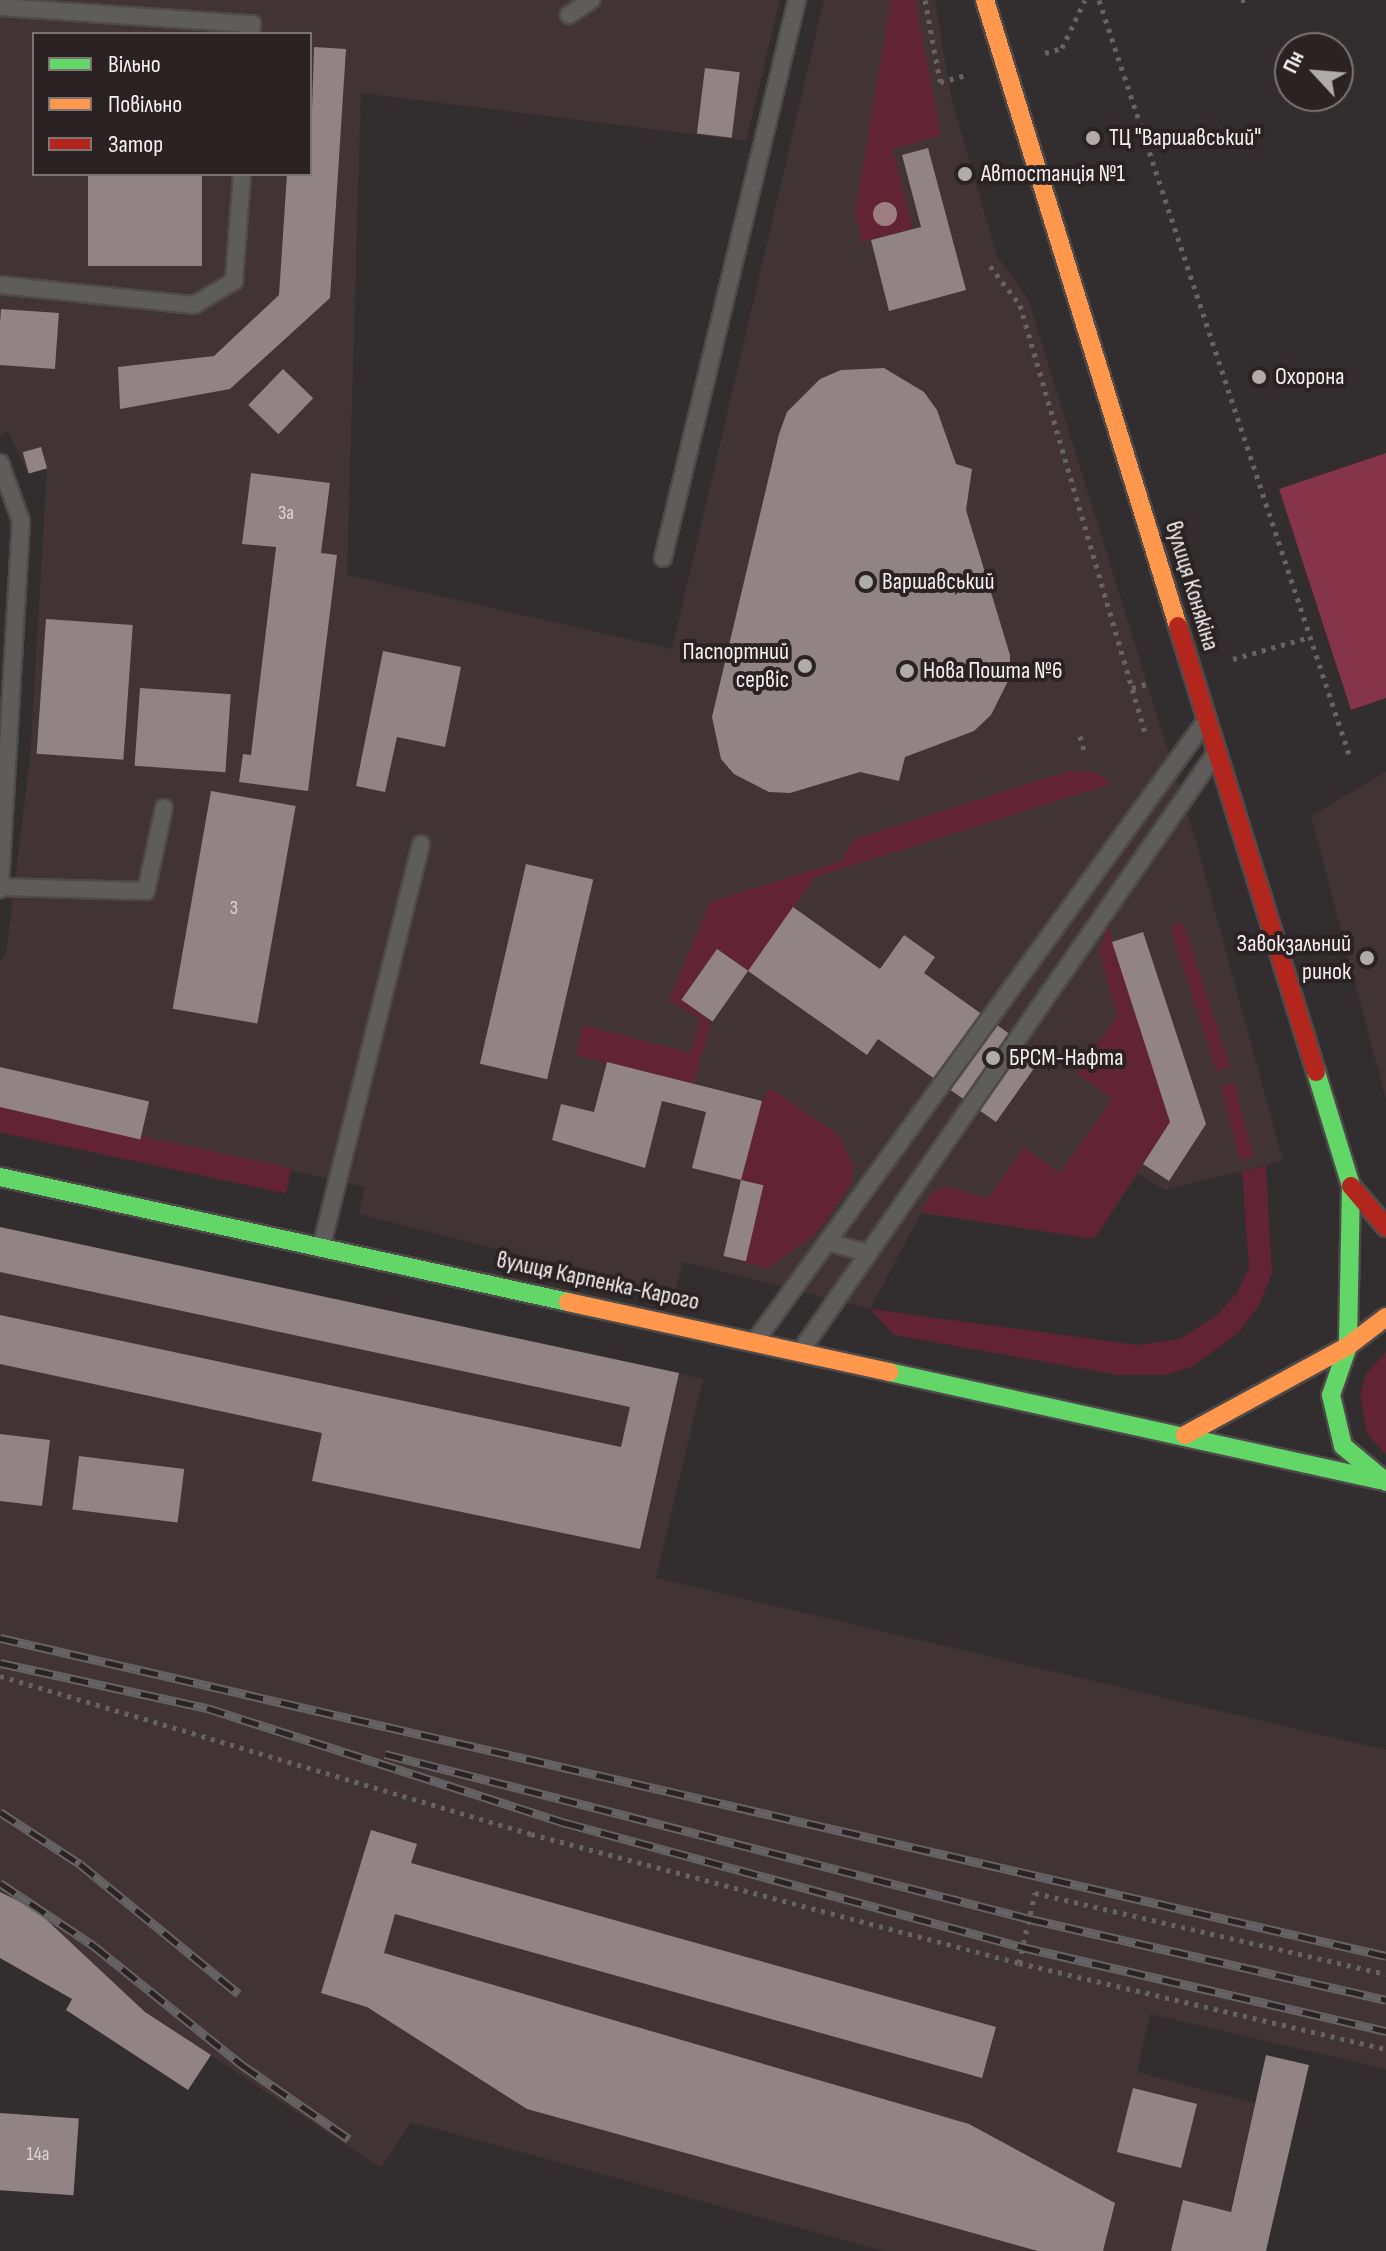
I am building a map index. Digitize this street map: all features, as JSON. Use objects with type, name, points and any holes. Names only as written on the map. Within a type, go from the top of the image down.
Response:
[{"type":"main road","name":"вулиця Конякіна","points":[[985,0],[1351,1186]]},
{"type":"main road","name":"вулиця Карпенка-Карого","points":[[0,1177],[756,1340],[1383,1482]]},
{"type":"main road","points":[[1351,1186],[1386,1227]]},
{"type":"main road","points":[[1351,1186],[1348,1346],[1331,1395],[1343,1446],[1383,1482]]},
{"type":"main road","points":[[1185,1435],[1348,1346],[1386,1317]]},
{"type":"lane","points":[[569,15],[591,0]]},
{"type":"lane","points":[[663,558],[797,0]]},
{"type":"lane","points":[[0,7],[252,24],[251,32]]},
{"type":"lane","points":[[0,285],[194,305],[234,281],[242,176]]},
{"type":"lane","points":[[0,463],[21,521],[0,888],[146,891],[164,808]]},
{"type":"lane","points":[[756,1340],[1207,718]]},
{"type":"lane","points":[[801,1350],[1217,750]]},
{"type":"lane","points":[[322,1246],[421,844]]},
{"type":"lane","points":[[827,1242],[868,1253]]},
{"type":"path","points":[[925,0],[940,82]]},
{"type":"path","points":[[1062,48],[1085,0]]},
{"type":"path","points":[[1099,0],[1349,754]]},
{"type":"path","points":[[1241,0],[1247,0]]},
{"type":"path","points":[[990,266],[1020,305],[1146,736]]},
{"type":"path","points":[[1080,736],[1085,753]]},
{"type":"path","points":[[0,1676],[531,1834],[1019,1963],[1386,2049]]},
{"type":"path","points":[[1019,1963],[1035,1893],[1386,1974]]},
{"type":"shaded area","points":[[0,0],[780,0],[746,141],[361,93],[347,575],[672,649],[824,0],[935,0],[952,101],[997,256],[1028,299],[1197,845],[1283,1161],[1165,1190],[1138,1173],[1094,1239],[921,1213],[870,1309],[683,1262],[675,1294],[359,1214],[365,1187],[0,1106],[0,962],[6,952],[30,759],[47,469],[28,474],[8,431],[0,435]]},
{"type":"shaded area","points":[[891,0],[915,0],[941,136],[892,149],[913,228],[862,242],[855,214]]},
{"type":"shaded area","points":[[1386,453],[1386,698],[1351,710],[1279,489]]},
{"type":"shaded area","points":[[1069,771],[1096,772],[1111,784],[815,877],[748,971],[717,949],[681,1000],[711,1022],[693,1084],[576,1055],[583,1025],[691,1053],[700,1019],[669,1000],[710,902],[841,861],[854,839]]},
{"type":"shaded area","name":"Завокзальний ринок","points":[[1386,772],[1386,1100],[1311,816]]},
{"type":"shaded area","points":[[1183,922],[1230,1067],[1217,1071],[1170,926]]},
{"type":"shaded area","points":[[1108,925],[1170,1122],[1143,1164],[1094,1239],[921,1212],[931,1193],[948,1187],[988,1198],[1024,1148],[1060,1173],[1112,1099],[1077,1073],[1117,1016],[1099,951]]},
{"type":"shaded area","points":[[1234,1083],[1254,1156],[1240,1160],[1220,1087]]},
{"type":"shaded area","points":[[770,1088],[839,1135],[853,1166],[852,1183],[816,1234],[768,1268],[743,1262],[762,1186],[741,1180],[762,1101]]},
{"type":"shaded area","points":[[0,1106],[291,1168],[286,1193],[0,1133]]},
{"type":"shaded area","points":[[1266,1166],[1272,1273],[1259,1305],[1238,1333],[1193,1366],[1166,1375],[1118,1375],[894,1335],[870,1309],[1138,1345],[1180,1339],[1217,1315],[1237,1293],[1249,1267],[1242,1171]]},
{"type":"shaded area","points":[[0,1227],[703,1379],[656,1578],[1386,1750],[1386,2069],[1150,2014],[1137,2072],[1255,2103],[1221,2251],[884,2251],[411,2122],[381,2168],[145,2012],[35,1909],[0,1892]]},
{"type":"shaded area","points":[[1386,1352],[1386,1455],[1367,1434],[1360,1394],[1366,1374]]},
{"type":"building","points":[[314,47],[346,49],[330,298],[230,389],[120,409],[118,367],[214,356],[279,295],[287,176],[312,176]]},
{"type":"building","points":[[705,68],[740,72],[732,138],[697,134]]},
{"type":"building","points":[[928,148],[966,290],[889,311],[871,240],[921,227],[902,155]]},
{"type":"building","points":[[88,176],[202,176],[202,266],[88,266]]},
{"type":"building","points":[[1,309],[59,313],[55,369],[0,365]]},
{"type":"building","name":"Варшавський","points":[[884,368],[924,392],[937,410],[956,464],[972,469],[966,510],[1010,655],[1010,677],[991,715],[974,731],[905,757],[899,781],[860,772],[790,793],[769,792],[734,774],[721,759],[712,717],[779,434],[787,412],[820,379],[841,370]]},
{"type":"building","name":"Охорона","points":[[1264,368],[1268,381],[1254,386],[1250,372]]},
{"type":"building","points":[[283,369],[313,398],[278,434],[248,405]]},
{"type":"building","points":[[41,447],[47,468],[29,473],[23,452]]},
{"type":"building","points":[[251,473],[330,483],[321,553],[337,555],[308,791],[239,782],[243,754],[251,755],[276,547],[242,544]]},
{"type":"building","points":[[46,619],[133,625],[123,760],[37,754]]},
{"type":"building","points":[[383,651],[461,667],[445,747],[397,737],[385,792],[356,786]]},
{"type":"building","points":[[140,688],[231,694],[225,772],[135,766]]},
{"type":"building","points":[[211,791],[296,806],[257,1024],[173,1009]]},
{"type":"building","points":[[526,864],[593,880],[547,1079],[480,1064]]},
{"type":"building","points":[[793,907],[880,969],[904,935],[935,957],[924,973],[1042,1057],[996,1122],[878,1039],[867,1055],[748,971]]},
{"type":"building","points":[[1143,932],[1206,1124],[1169,1181],[1143,1164],[1170,1122],[1112,942]]},
{"type":"building","points":[[717,949],[748,971],[713,1022],[681,1000]]},
{"type":"building","points":[[607,1062],[762,1101],[741,1180],[692,1168],[706,1112],[662,1101],[645,1168],[552,1140],[561,1104],[594,1112]]},
{"type":"building","points":[[0,1067],[149,1101],[140,1139],[0,1107]]},
{"type":"building","points":[[741,1180],[763,1185],[746,1261],[723,1256]]},
{"type":"building","points":[[0,1227],[679,1373],[640,1549],[312,1481],[322,1433],[0,1364],[0,1315],[621,1447],[630,1407],[0,1272]]},
{"type":"building","points":[[0,1434],[50,1440],[42,1506],[0,1501]]},
{"type":"building","points":[[79,1456],[184,1469],[178,1523],[72,1510]]},
{"type":"building","points":[[371,1830],[417,1844],[411,1863],[996,2027],[982,2078],[395,1914],[384,1953],[969,2124],[1115,2203],[1103,2251],[1038,2251],[527,2109],[367,2007],[321,1993]]},
{"type":"building","points":[[0,1892],[35,1909],[145,2012],[211,2055],[188,2090],[66,2010],[72,1999],[0,1958]]},
{"type":"building","points":[[1266,2055],[1309,2065],[1266,2251],[1171,2251],[1183,2200],[1231,2212]]},
{"type":"building","points":[[1133,2088],[1197,2104],[1181,2168],[1117,2152]]},
{"type":"building","points":[[0,2113],[79,2119],[73,2195],[0,2190]]},
{"type":"railway","points":[[0,1638],[1386,1956]]},
{"type":"railway","points":[[0,1663],[207,1708],[566,1823],[1022,1947],[1386,2031]]},
{"type":"railway","points":[[385,1754],[1030,1919],[1386,2000]]},
{"type":"railway","points":[[0,1812],[80,1864],[239,1994]]},
{"type":"railway","points":[[0,1883],[94,1946],[242,2065],[349,2139]]},
{"type":"traffic: fast","points":[[1316,1072],[1351,1186],[1348,1346],[1331,1395],[1343,1446],[1386,1482]]},
{"type":"traffic: fast","points":[[0,1177],[568,1302]]},
{"type":"traffic: fast","points":[[889,1372],[1379,1480]]},
{"type":"traffic: slow","points":[[985,0],[1178,626]]},
{"type":"traffic: slow","points":[[568,1302],[889,1372]]},
{"type":"traffic: slow","points":[[1185,1435],[1348,1346],[1386,1317]]},
{"type":"traffic: jam","points":[[1178,626],[1316,1072]]},
{"type":"traffic: jam","points":[[1351,1186],[1386,1227]]},
{"type":"place","name":"ТЦ \"Варшавський\"","points":[[1093,138]]},
{"type":"place","name":"Автостанція №1","points":[[965,174]]},
{"type":"place","name":"Охорона","points":[[1259,377]]},
{"type":"place","name":"Варшавський","points":[[866,582]]},
{"type":"place","name":"Паспортний сервіс","points":[[805,666]]},
{"type":"place","name":"Нова Пошта №6","points":[[907,671]]},
{"type":"place","name":"Завокзальний ринок","points":[[1367,958]]},
{"type":"place","name":"БРСМ-Нафта","points":[[993,1058]]}]
